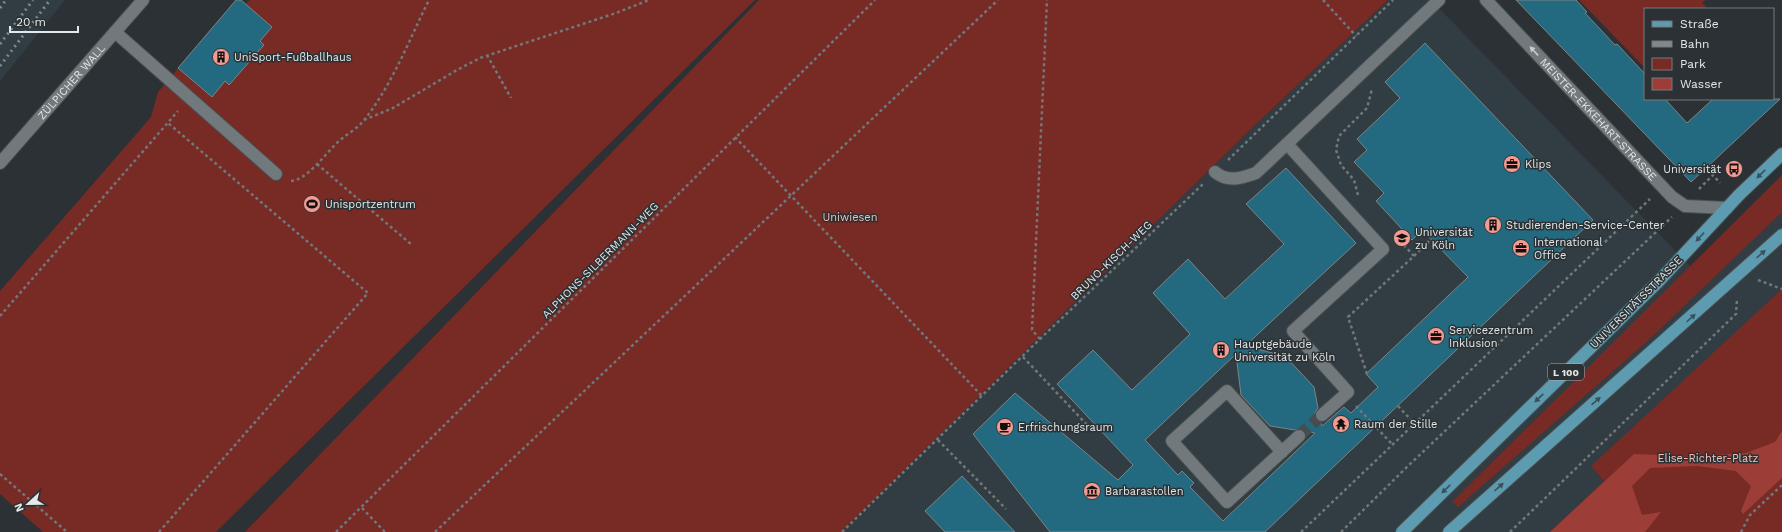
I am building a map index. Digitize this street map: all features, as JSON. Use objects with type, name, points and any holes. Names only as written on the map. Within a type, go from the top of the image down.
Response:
[{"type":"main road","name":"UNIVERSITÄTSSTRASSE","points":[[1402,532],[1659,280],[1727,208],[1782,154]]},
{"type":"main road","points":[[1449,532],[1782,235]]},
{"type":"street","name":"ZÜLPICHER WALL","points":[[0,164],[143,0]]},
{"type":"street","points":[[1215,172],[1229,179],[1242,178],[1256,173],[1439,0]]},
{"type":"street","name":"MEISTER-EKKEHART-STRASSE","points":[[1486,0],[1662,188],[1676,201],[1685,206],[1727,208]]},
{"type":"street","points":[[115,32],[276,174]]},
{"type":"street","points":[[1287,144],[1382,249],[1293,331],[1348,392],[1322,415]]},
{"type":"street","points":[[1282,452],[1227,391],[1172,441],[1228,502],[1300,436]]},
{"type":"path","points":[[364,120],[387,86],[429,0]]},
{"type":"path","points":[[276,174],[288,180],[297,180],[317,164],[338,140],[364,120],[393,108],[457,70],[488,55],[616,13],[649,0]]},
{"type":"path","name":"ALPHONS-SILBERMANN-WEG","points":[[336,532],[875,0]]},
{"type":"path","points":[[435,532],[998,0]]},
{"type":"path","points":[[1040,339],[1032,330],[1047,0]]},
{"type":"path","points":[[1322,0],[1356,36]]},
{"type":"path","name":"BRUNO-KISCH-WEG","points":[[842,532],[1040,339],[1393,0]]},
{"type":"path","points":[[488,55],[511,98]]},
{"type":"path","points":[[1359,198],[1354,180],[1341,166],[1336,150],[1339,136],[1367,108],[1372,87]]},
{"type":"path","points":[[0,316],[168,123],[368,293],[159,532]]},
{"type":"path","points":[[735,137],[982,396]]},
{"type":"path","points":[[317,164],[412,245]]},
{"type":"path","points":[[1301,532],[1662,188]]},
{"type":"path","points":[[1341,532],[1409,465],[1674,216]]},
{"type":"path","points":[[1397,238],[1414,256]]},
{"type":"path","points":[[1367,374],[1348,317],[1431,239]]},
{"type":"path","points":[[1510,532],[1736,314],[1740,274],[1782,289]]},
{"type":"path","points":[[1023,357],[1090,428]]},
{"type":"path","points":[[1354,404],[1392,444]]},
{"type":"path","points":[[1398,406],[1414,423]]},
{"type":"path","points":[[938,440],[1006,509]]},
{"type":"path","points":[[0,474],[67,532]]},
{"type":"path","points":[[1741,532],[1750,515],[1782,485]]},
{"type":"path","points":[[362,507],[385,532]]},
{"type":"shaded area","points":[[0,0],[65,0],[0,81]]},
{"type":"shaded area","name":"Universität zu Köln","points":[[1388,0],[1431,0],[1701,277],[1782,199],[1782,532],[841,532],[1253,127]]},
{"type":"green space","name":"Unisportzentrum","points":[[236,0],[241,0],[246,4],[250,0],[755,0],[216,532],[43,532],[0,494],[0,291],[151,117],[158,92]]},
{"type":"green space","name":"Uniwiesen","points":[[759,0],[1388,0],[1253,127],[841,532],[245,532]]},
{"type":"green space","points":[[1579,0],[1705,0],[1702,3],[1706,6],[1705,8],[1644,8],[1644,67]]},
{"type":"green space","points":[[1782,175],[1782,212],[1652,337],[1458,507],[1452,502]]},
{"type":"green space","name":"Elise-Richter-Platz","points":[[1782,289],[1782,532],[1550,532],[1604,481],[1591,466]]},
{"type":"water","points":[[1782,431],[1782,478],[1743,514],[1741,511],[1751,486],[1736,471],[1697,466],[1650,468],[1632,486],[1642,515],[1661,512],[1645,532],[1550,532],[1634,454],[1688,456],[1746,453],[1775,442]]},
{"type":"building","name":"UniSport-Fußballhaus","points":[[236,0],[241,0],[272,27],[260,41],[264,45],[229,85],[225,81],[212,97],[178,68]]},
{"type":"building","points":[[1516,0],[1576,0],[1587,12],[1585,13],[1644,73],[1644,100],[1666,100],[1687,123],[1712,100],[1780,99],[1691,182]]},
{"type":"building","points":[[1425,43],[1593,220],[1265,532],[1050,532],[973,434],[1015,393],[1118,480],[1133,465],[1057,384],[1093,350],[1132,390],[1190,334],[1153,293],[1188,259],[1225,299],[1284,244],[1246,204],[1286,168],[1356,243],[1245,346],[1285,356],[1314,387],[1318,408],[1315,412],[1315,416],[1317,420],[1321,422],[1322,426],[1344,407],[1351,413],[1378,387],[1366,374],[1468,277],[1422,230],[1412,240],[1376,201],[1384,193],[1354,162],[1367,150],[1357,139],[1400,98],[1385,82]],"holes":[[[1236,354],[1241,395],[1270,426],[1295,430],[1301,429],[1315,433],[1223,521],[1190,487],[1194,483],[1182,471],[1178,475],[1145,440]]]},
{"type":"building","points":[[962,476],[1015,532],[945,532],[925,511]]},
{"type":"tunnel","points":[[1299,436],[1322,415]]},
{"type":"railway","points":[[0,8],[6,0]]},
{"type":"railway","points":[[0,44],[33,0]]},
{"type":"railway","points":[[0,66],[50,0]]},
{"type":"place","name":"UniSport-Fußballhaus","points":[[221,57]]},
{"type":"place","name":"Klips","points":[[1512,164]]},
{"type":"place","name":"Universität","points":[[1734,169]]},
{"type":"place","name":"Unisportzentrum","points":[[312,204]]},
{"type":"place","name":"Studierenden-Service-Center","points":[[1493,225]]},
{"type":"place","name":"Universität zu Köln","points":[[1402,238]]},
{"type":"place","name":"International Office","points":[[1521,248]]},
{"type":"place","name":"Servicezentrum Inklusion","points":[[1436,336]]},
{"type":"place","name":"Hauptgebäude Universität zu Köln","points":[[1221,350]]},
{"type":"place","name":"Raum der Stille","points":[[1341,424]]},
{"type":"place","name":"Erfrischungsraum","points":[[1005,427]]},
{"type":"place","name":"Barbarastollen","points":[[1092,491]]}]
